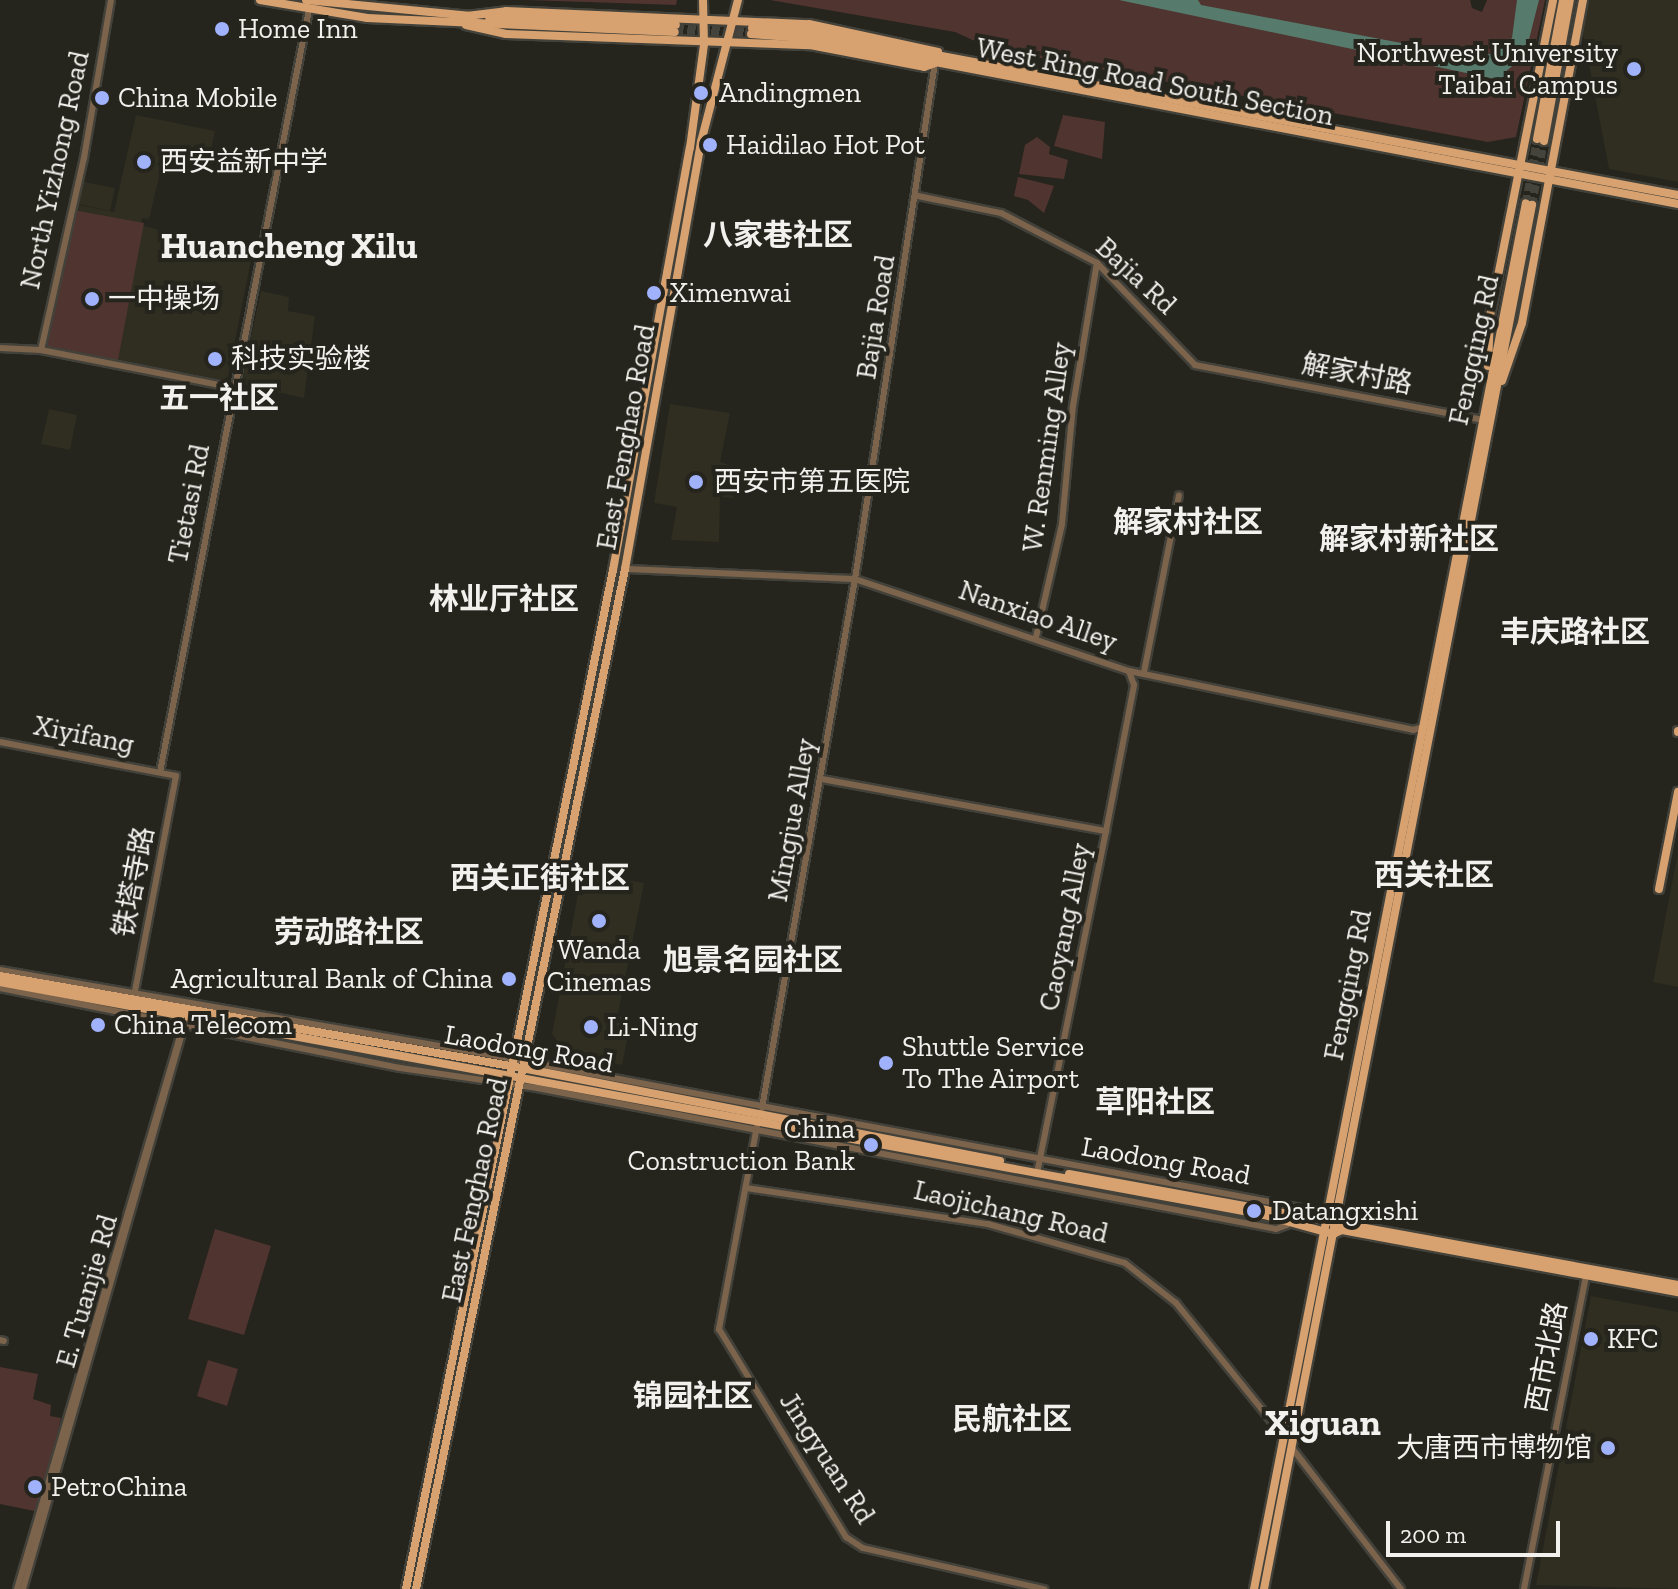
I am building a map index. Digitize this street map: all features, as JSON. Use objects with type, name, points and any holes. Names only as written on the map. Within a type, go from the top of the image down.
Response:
[{"type":"main road","points":[[260,0],[309,10],[675,28]]},
{"type":"main road","points":[[306,0],[466,20],[506,34],[704,44],[810,45],[924,67],[935,63]]},
{"type":"main road","name":"East Fenghao Road","points":[[406,1589],[508,1072],[613,570],[704,44],[703,0]]},
{"type":"main road","name":"East Fenghao Road","points":[[416,1589],[625,569],[723,43],[738,0]]},
{"type":"main road","points":[[1484,402],[1487,339],[1553,0]]},
{"type":"main road","points":[[1563,0],[1541,140],[1570,0]]},
{"type":"main road","points":[[1493,412],[1522,323],[1583,0]]},
{"type":"main road","points":[[466,20],[506,11],[830,27],[928,47],[948,58]]},
{"type":"main road","name":"West Ring Road South Section","points":[[1518,170],[815,32],[752,31],[815,39],[935,63],[1518,170],[1552,175]]},
{"type":"main road","points":[[1552,175],[1678,195]]},
{"type":"main road","points":[[1552,175],[1678,204]]},
{"type":"main road","name":"Fengqing Rd","points":[[1254,1589],[1484,402],[1529,204],[1493,412],[1264,1589]]},
{"type":"main road","points":[[1659,889],[1678,792]]},
{"type":"main road","name":"Laodong Road","points":[[0,973],[133,1004]]},
{"type":"main road","name":"Laodong Road","points":[[0,985],[133,1004],[521,1073],[1678,1285]]},
{"type":"main road","name":"Laodong Road","points":[[1038,1168],[1264,1215],[1287,1225],[1333,1234],[1342,1230],[1678,1292]]},
{"type":"street","name":"North Yizhong Road","points":[[41,350],[84,158],[111,0]]},
{"type":"street","name":"Tietasi Rd","points":[[160,772],[309,10]]},
{"type":"street","name":"Bajia Road","points":[[855,579],[918,196],[935,63]]},
{"type":"street","name":"Bajia Rd","points":[[918,196],[1001,213],[1097,263],[1195,365],[1272,380]]},
{"type":"street","name":"W. Renming Alley","points":[[1036,637],[1062,524],[1073,406],[1097,263]]},
{"type":"street","points":[[0,348],[27,353],[41,350],[235,388]]},
{"type":"street","name":"解家村路","points":[[1272,380],[1482,420]]},
{"type":"street","points":[[1144,672],[1179,495]]},
{"type":"street","name":"Nanxiao Alley","points":[[625,569],[855,579],[1036,637],[1129,671],[1413,730],[1422,725],[1432,727]]},
{"type":"street","name":"Mingjue Alley","points":[[759,1119],[822,779],[855,579]]},
{"type":"street","points":[[1106,831],[1134,685],[1129,671]]},
{"type":"street","name":"Xiyifang","points":[[0,742],[160,772]]},
{"type":"street","name":"铁塔寺路","points":[[133,1004],[176,776],[160,772]]},
{"type":"street","name":"Caoyang Alley","points":[[822,779],[1106,831],[1038,1168]]},
{"type":"street","name":"Laodong Road","points":[[187,1014],[1038,1168]]},
{"type":"street","name":"E. Tuanjie Rd","points":[[20,1589],[187,1014]]},
{"type":"street","name":"Laodong Road","points":[[759,1119],[1276,1229],[1287,1225]]},
{"type":"street","name":"Jingyuan Rd","points":[[759,1119],[719,1329],[846,1537],[863,1548],[1044,1589]]},
{"type":"street","name":"Laojichang Road","points":[[746,1188],[988,1224],[1125,1263],[1176,1303],[1284,1437]]},
{"type":"street","name":"西市北路","points":[[1524,1589],[1586,1275]]},
{"type":"street","points":[[1292,1448],[1401,1589]]},
{"type":"shaded area","points":[[526,0],[677,0],[676,5]]},
{"type":"shaded area","points":[[770,0],[1470,0],[1472,8],[1482,12],[1487,0],[1545,0],[1516,137],[1488,142],[992,49],[955,32]]},
{"type":"shaded area","points":[[1119,0],[1198,0],[1201,5],[1475,57],[1495,53],[1512,38],[1517,0],[1539,0],[1525,55],[1504,73],[1506,77],[1495,79]]},
{"type":"shaded area","name":"Northwest University Taibai Campus","points":[[1588,0],[1678,0],[1678,182],[1609,169],[1583,34]]},
{"type":"shaded area","points":[[136,115],[215,131],[207,167],[164,157],[149,219],[142,218],[141,225],[252,255],[227,381],[47,346],[74,204],[114,212]]},
{"type":"shaded area","points":[[1063,115],[1105,122],[1102,159],[1054,146]]},
{"type":"shaded area","points":[[1037,137],[1050,147],[1049,154],[1068,160],[1064,179],[1019,174],[1025,145]]},
{"type":"shaded area","points":[[1018,177],[1054,186],[1044,213],[1028,200],[1014,196]]},
{"type":"shaded area","points":[[79,181],[115,188],[110,211],[74,203]]},
{"type":"shaded area","name":"一中操场","points":[[73,210],[144,223],[118,360],[47,346]]},
{"type":"shaded area","points":[[261,291],[289,297],[288,311],[315,316],[304,398],[241,384]]},
{"type":"shaded area","name":"西安市第五医院","points":[[670,404],[730,413],[720,462],[735,467],[734,498],[720,497],[719,542],[671,540],[677,507],[654,503]]},
{"type":"shaded area","points":[[49,409],[77,415],[70,450],[41,444]]},
{"type":"shaded area","points":[[1678,852],[1678,987],[1653,982]]},
{"type":"shaded area","points":[[582,872],[644,883],[618,1014],[630,1026],[622,1065],[568,1055],[552,1034]]},
{"type":"shaded area","points":[[215,1229],[271,1246],[244,1335],[188,1319]]},
{"type":"shaded area","points":[[1591,1296],[1678,1312],[1678,1589],[1536,1585]]},
{"type":"shaded area","points":[[208,1360],[238,1369],[227,1406],[197,1396]]},
{"type":"shaded area","points":[[0,1367],[38,1374],[33,1399],[51,1405],[50,1416],[61,1418],[39,1512],[0,1504]]},
{"type":"tunnel","points":[[676,25],[752,28]]},
{"type":"tunnel","points":[[675,32],[751,34]]},
{"type":"tunnel","points":[[1526,203],[1537,139]]},
{"type":"tunnel","points":[[1532,205],[1544,141]]},
{"type":"place","name":"Home Inn","points":[[222,29]]},
{"type":"place","name":"Northwest University Taibai Campus","points":[[1634,69]]},
{"type":"place","name":"Andingmen","points":[[701,93]]},
{"type":"place","name":"China Mobile","points":[[102,98]]},
{"type":"place","name":"Haidilao Hot Pot","points":[[710,145]]},
{"type":"place","name":"西安益新中学","points":[[144,162]]},
{"type":"place","name":"Ximenwai","points":[[654,293]]},
{"type":"place","name":"一中操场","points":[[92,299]]},
{"type":"place","name":"科技实验楼","points":[[215,359]]},
{"type":"place","name":"西安市第五医院","points":[[696,482]]},
{"type":"place","name":"Wanda Cinemas","points":[[599,921]]},
{"type":"place","name":"Agricultural Bank of China","points":[[509,979]]},
{"type":"place","name":"China Telecom","points":[[98,1025]]},
{"type":"place","name":"Li-Ning","points":[[591,1027]]},
{"type":"place","name":"Shuttle Service To The Airport","points":[[886,1063]]},
{"type":"place","name":"China Construction Bank","points":[[871,1145]]},
{"type":"place","name":"Datangxishi","points":[[1254,1211]]},
{"type":"place","name":"KFC","points":[[1591,1339]]},
{"type":"place","name":"大唐西市博物馆","points":[[1608,1448]]},
{"type":"place","name":"PetroChina","points":[[35,1487]]},
{"type":"district","name":"八家巷社区","points":[[778,235]]},
{"type":"district","name":"Huancheng Xilu","points":[[289,246]]},
{"type":"district","name":"五一社区","points":[[219,398]]},
{"type":"district","name":"解家村社区","points":[[1188,522]]},
{"type":"district","name":"解家村新社区","points":[[1409,539]]},
{"type":"district","name":"林业厅社区","points":[[504,599]]},
{"type":"district","name":"丰庆路社区","points":[[1575,632]]},
{"type":"district","name":"西关社区","points":[[1434,875]]},
{"type":"district","name":"西关正街社区","points":[[540,878]]},
{"type":"district","name":"劳动路社区","points":[[349,932]]},
{"type":"district","name":"旭景名园社区","points":[[753,960]]},
{"type":"district","name":"草阳社区","points":[[1155,1102]]},
{"type":"district","name":"锦园社区","points":[[693,1396]]},
{"type":"district","name":"民航社区","points":[[1012,1419]]},
{"type":"district","name":"Xiguan","points":[[1323,1423]]}]
